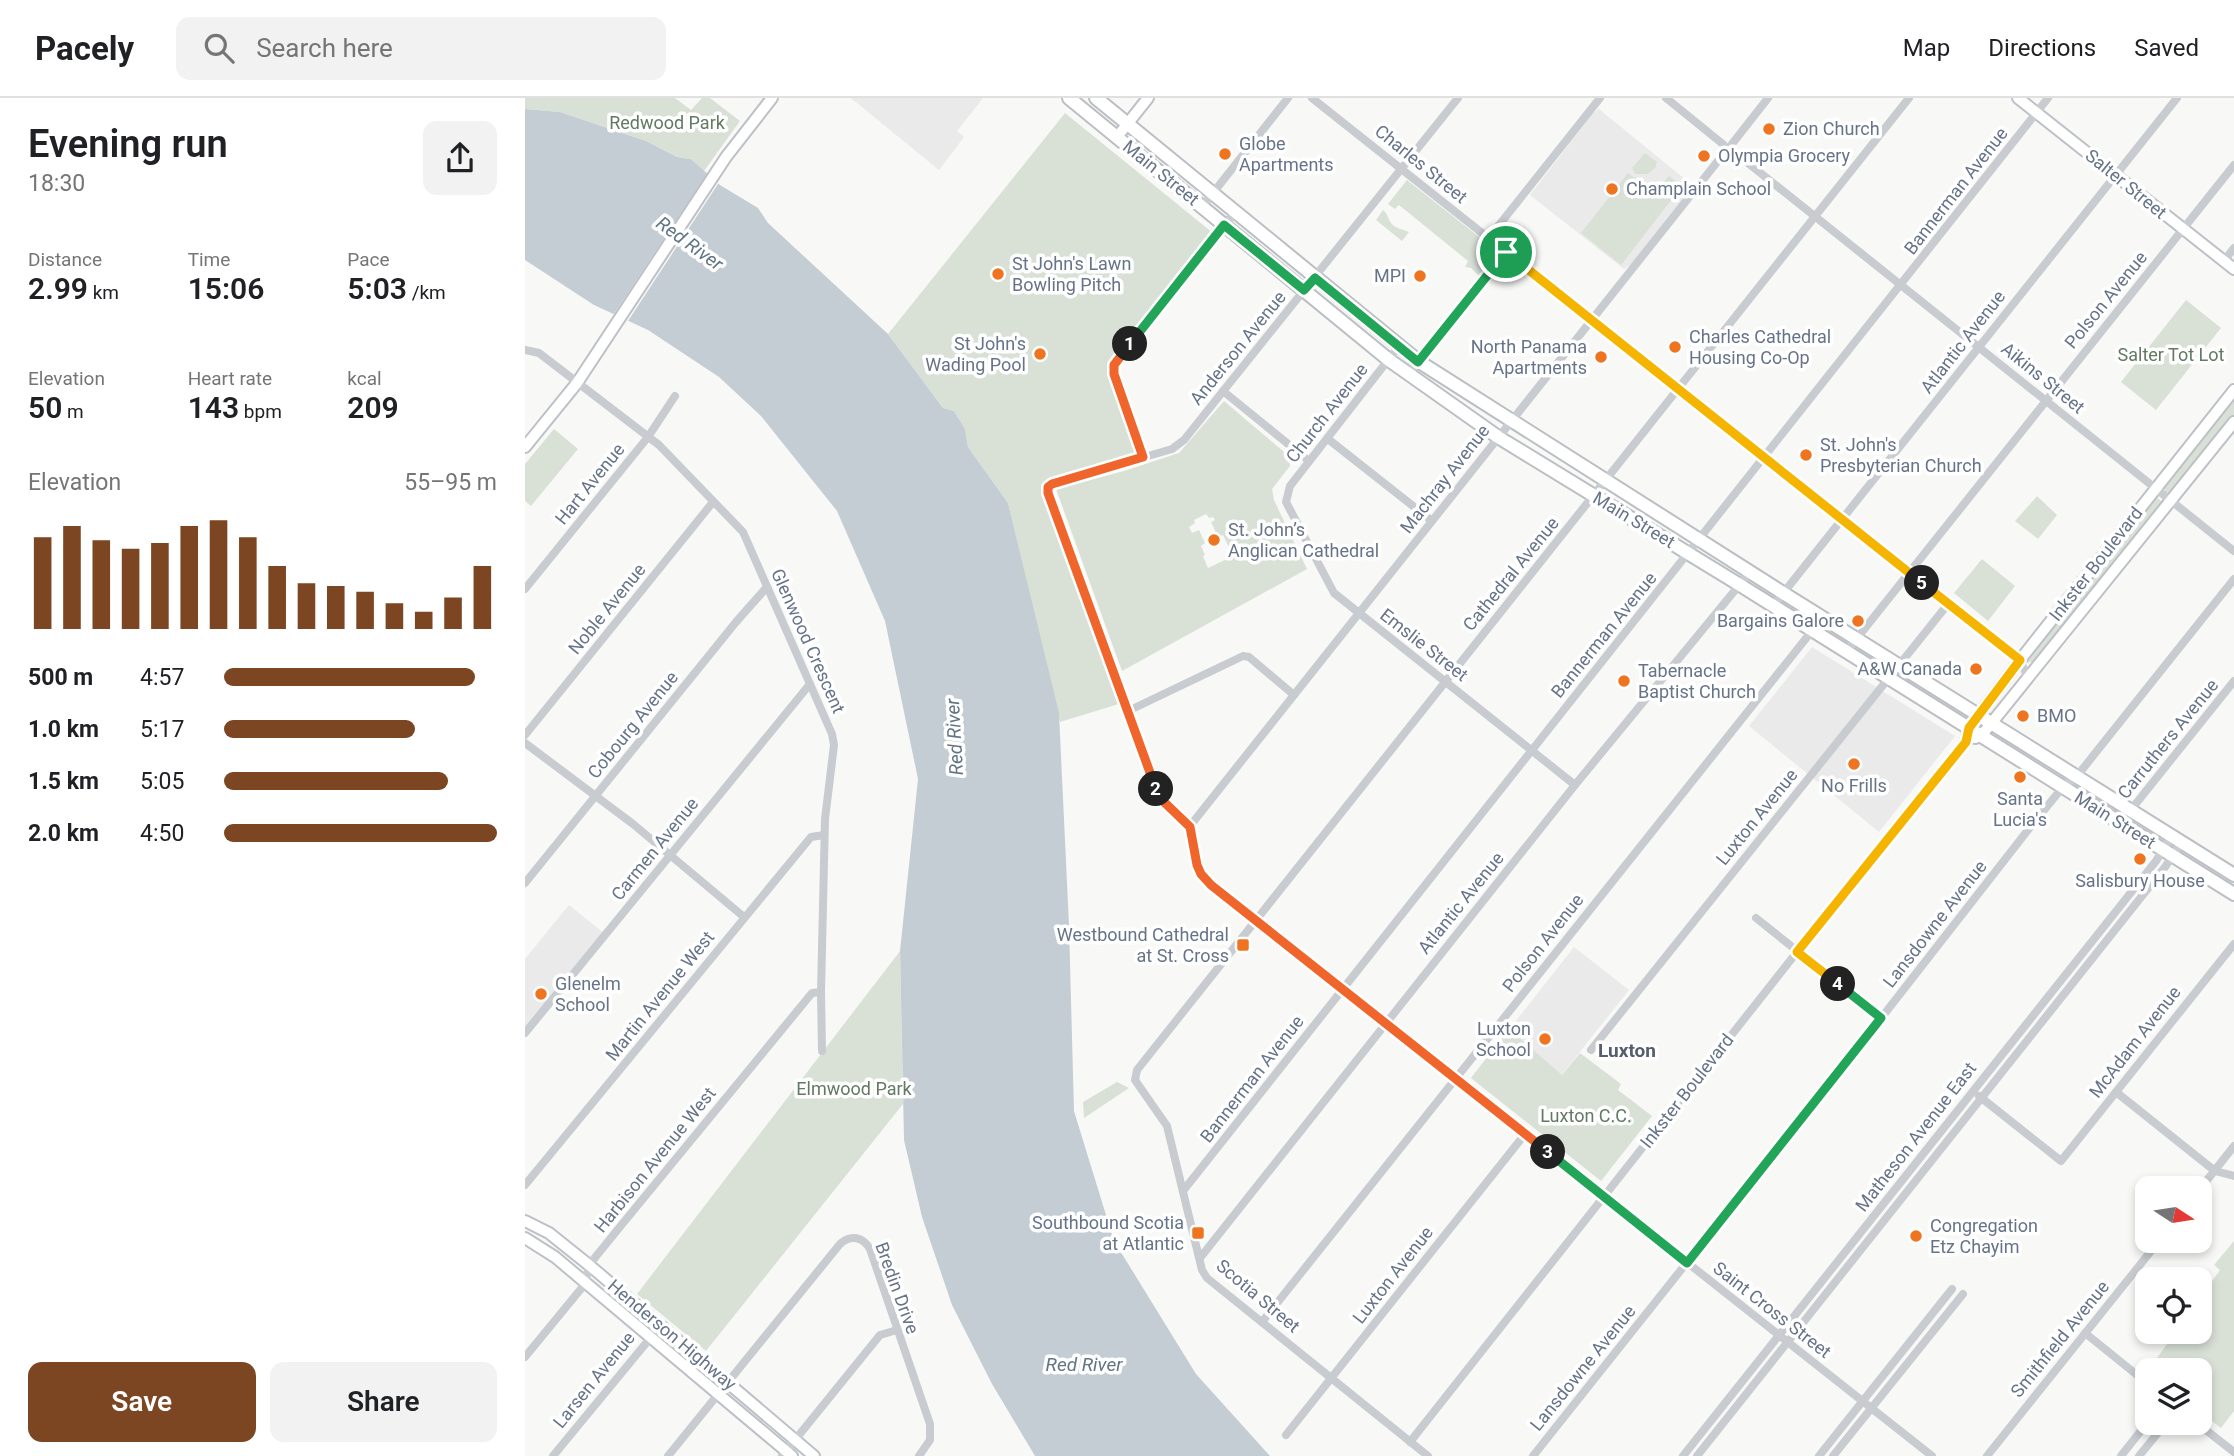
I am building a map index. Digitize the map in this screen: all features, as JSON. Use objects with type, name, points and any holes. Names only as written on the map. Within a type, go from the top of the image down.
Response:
[{"type":"main road","points":[[525,447],[577,383],[726,156],[772,98]]},
{"type":"main road","name":"Main Street","points":[[1069,98],[1408,375],[1499,437],[1690,553],[2234,894]]},
{"type":"main road","name":"Main Street","points":[[1096,98],[1418,362],[2077,776],[2129,813],[2234,875]]},
{"type":"main road","points":[[1117,137],[1148,98]]},
{"type":"main road","name":"Salter Street","points":[[2018,98],[2234,269]]},
{"type":"main road","name":"Inkster Boulevard","points":[[1966,742],[1969,728],[2020,660],[2234,390]]},
{"type":"main road","name":"Inkster Boulevard","points":[[1966,742],[1981,736],[2234,422]]},
{"type":"main road","name":"Henderson Highway","points":[[525,1221],[549,1233],[589,1265],[814,1456]]},
{"type":"main road","name":"Henderson Highway","points":[[525,1238],[555,1257],[787,1454]]},
{"type":"street","points":[[1202,207],[1288,98]]},
{"type":"street","name":"Charles Street","points":[[1313,98],[2020,660],[2028,678]]},
{"type":"street","name":"Anderson Avenue","points":[[1129,712],[1048,487],[1172,449],[1184,440],[1458,98]]},
{"type":"street","points":[[1488,239],[1600,98]]},
{"type":"street","name":"Aikins Street","points":[[1666,98],[2234,551]]},
{"type":"street","name":"Machray Avenue","points":[[1190,827],[1768,98]]},
{"type":"street","name":"Cathedral Avenue","points":[[1136,1070],[1909,98]]},
{"type":"street","name":"Bannerman Avenue","points":[[1183,1191],[2048,98]]},
{"type":"street","name":"Atlantic Avenue","points":[[1773,606],[2177,98]]},
{"type":"street","name":"Polson Avenue","points":[[1846,652],[2234,165]]},
{"type":"street","points":[[1143,457],[1114,374],[1114,365],[1235,212]]},
{"type":"street","points":[[2224,261],[2234,248]]},
{"type":"street","points":[[1408,375],[1506,252]]},
{"type":"street","name":"Church Avenue","points":[[1286,502],[1290,486],[1399,346]]},
{"type":"street","name":"Glenwood Crescent","points":[[525,349],[539,353],[659,445],[743,532],[832,734],[834,745],[824,835],[822,1051]]},
{"type":"street","points":[[1223,391],[1309,461]]},
{"type":"street","name":"Hart Avenue","points":[[525,589],[648,437],[675,396]]},
{"type":"street","points":[[1328,439],[1431,522]]},
{"type":"street","name":"Noble Avenue","points":[[525,735],[713,502]]},
{"type":"street","name":"Emslie Street","points":[[1286,502],[1334,593],[1575,785]]},
{"type":"street","name":"Atlantic Avenue","points":[[1200,1258],[1575,785],[1751,572]]},
{"type":"street","name":"Lansdowne Avenue","points":[[1533,1456],[2063,787],[2077,776],[2234,579]]},
{"type":"street","name":"Cobourg Avenue","points":[[525,883],[767,587]]},
{"type":"street","name":"Luxton Avenue","points":[[1591,1050],[1948,604]]},
{"type":"street","name":"Polson Avenue","points":[[1262,1322],[1823,617]]},
{"type":"street","points":[[1190,827],[1162,800],[1152,781],[1129,712],[1243,656],[1249,657],[1294,695]]},
{"type":"street","name":"Carruthers Avenue","points":[[2129,813],[2234,681]]},
{"type":"street","name":"Carmen Avenue","points":[[525,1033],[810,684]]},
{"type":"street","name":"Inkster Boulevard","points":[[1411,1442],[1966,742]]},
{"type":"street","points":[[525,743],[671,855],[744,917]]},
{"type":"street","name":"Saint Cross Street","points":[[1190,827],[1193,855],[1201,874],[1255,921],[1932,1456]]},
{"type":"street","name":"Martin Avenue West","points":[[525,1185],[811,837],[824,835]]},
{"type":"street","name":"Matheson Avenue East","points":[[1697,1456],[1981,1098],[2177,839]]},
{"type":"street","name":"Matheson Avenue East","points":[[1682,1456],[1973,1091],[2168,853]]},
{"type":"street","points":[[1756,918],[1881,1018]]},
{"type":"street","name":"McAdam Avenue","points":[[1981,1098],[2061,1161],[2234,943]]},
{"type":"street","name":"Harbison Avenue West","points":[[525,1357],[585,1284],[589,1265],[812,993],[821,992]]},
{"type":"street","name":"Scotia Street","points":[[1136,1070],[1135,1080],[1167,1126],[1207,1278],[1428,1456]]},
{"type":"street","points":[[1973,1091],[1981,1098]]},
{"type":"street","points":[[2116,1091],[2215,1171],[2234,1176]]},
{"type":"street","name":"Luxton Avenue","points":[[1286,1436],[1525,1134]]},
{"type":"street","points":[[2211,1176],[2234,1146]]},
{"type":"street","name":"Bredin Drive","points":[[728,1382],[840,1244],[846,1239],[858,1238],[868,1245],[931,1427],[930,1440],[919,1456]]},
{"type":"street","name":"Smithfield Avenue","points":[[1987,1456],[2149,1253]]},
{"type":"street","points":[[1819,1456],[1952,1289]]},
{"type":"street","points":[[1833,1456],[1963,1294]]},
{"type":"street","name":"Larsen Avenue","points":[[553,1456],[661,1325]]},
{"type":"street","points":[[787,1454],[880,1335],[897,1330]]},
{"type":"street","points":[[2085,1333],[2135,1373]]},
{"type":"street","points":[[668,1456],[728,1382]]},
{"type":"street","points":[[2121,1456],[2138,1435]]},
{"type":"street","points":[[2139,1456],[2156,1435]]},
{"type":"street","points":[[2212,1435],[2234,1452]]},
{"type":"shaded area","points":[[851,98],[983,98],[957,131],[964,137],[939,170]]},
{"type":"shaded area","name":"Champlain School","points":[[1599,109],[1692,185],[1631,265],[1624,269],[1530,195],[1593,113]]},
{"type":"shaded area","points":[[1812,647],[1955,736],[1879,832],[1749,726]]},
{"type":"shaded area","name":"Glenelm School","points":[[569,905],[606,935],[525,1029],[525,959]]},
{"type":"shaded area","name":"Luxton School","points":[[1574,947],[1629,990],[1525,1121],[1471,1078]]},
{"type":"green space","name":"Redwood Park","points":[[525,98],[675,98],[691,110],[702,98],[710,98],[740,121],[704,171],[691,159],[677,157],[646,141],[560,112],[525,109]]},
{"type":"green space","points":[[1065,113],[1213,233],[1109,364],[1137,455],[1043,482],[1122,703],[1060,722],[1008,503],[968,447],[965,429],[954,411],[943,408],[888,334]]},
{"type":"green space","points":[[1645,153],[1657,162],[1655,168],[1648,174],[1635,174],[1632,168]]},
{"type":"green space","points":[[1628,173],[1655,193],[1669,176],[1682,186],[1621,265],[1581,233]]},
{"type":"green space","points":[[1407,180],[1483,240],[1489,258],[1482,275],[1465,267],[1468,261],[1399,205],[1395,209],[1388,204]]},
{"type":"green space","points":[[1383,210],[1393,225],[1409,232],[1402,241],[1376,220]]},
{"type":"green space","name":"Salter Tot Lot","points":[[2186,300],[2221,328],[2156,410],[2121,382]]},
{"type":"green space","points":[[2234,395],[2234,416],[2175,490],[2166,493],[2163,485]]},
{"type":"green space","points":[[1224,401],[1290,457],[1290,466],[1272,489],[1274,500],[1307,569],[1122,671],[1056,489],[1179,453]],"holes":[[[1206,514],[1209,518],[1213,517],[1215,520],[1211,522],[1218,537],[1223,535],[1233,556],[1208,568],[1201,546],[1205,543],[1199,530],[1192,533],[1189,527],[1195,523],[1194,520]]]},
{"type":"green space","points":[[554,429],[578,449],[531,506],[525,501],[525,464]]},
{"type":"green space","points":[[2037,496],[2057,515],[2038,539],[2015,521]]},
{"type":"green space","points":[[2156,497],[2163,502],[2035,661],[2027,663],[2026,659]]},
{"type":"green space","points":[[1982,559],[2015,586],[1988,621],[1954,593]]},
{"type":"green space","name":"Elmwood Park","points":[[900,951],[903,1104],[706,1351],[637,1294]]},
{"type":"green space","name":"Luxton C.C.","points":[[1509,1029],[1562,1075],[1580,1053],[1621,1084],[1618,1090],[1652,1116],[1601,1181],[1471,1078]]},
{"type":"green space","points":[[1117,1082],[1129,1088],[1084,1118],[1083,1102]]},
{"type":"green space","points":[[2234,1241],[2234,1411],[2221,1428],[2212,1421],[2212,1358],[2157,1358],[2167,1344],[2212,1344],[2212,1281],[2220,1270],[2214,1265]]},
{"type":"water","name":"Red River","points":[[525,109],[560,112],[646,141],[677,157],[691,159],[720,185],[758,208],[768,223],[888,334],[943,408],[954,411],[965,429],[968,447],[1008,503],[1059,713],[1074,1111],[1114,1241],[1196,1374],[1270,1456],[1035,1456],[992,1384],[952,1305],[922,1217],[904,1140],[900,951],[918,779],[885,621],[837,511],[761,416],[719,377],[648,330],[594,305],[525,260]]},
{"type":"pier","points":[[709,171],[720,181],[626,324],[612,317],[667,234],[666,230],[671,228]]},
{"type":"place","name":"Zion Church","points":[[1769,129]]},
{"type":"place","name":"Globe Apartments","points":[[1225,154]]},
{"type":"place","name":"Olympia Grocery","points":[[1704,156]]},
{"type":"place","name":"Champlain School","points":[[1612,189]]},
{"type":"place","name":"St John's Lawn Bowling Pitch","points":[[998,274]]},
{"type":"place","name":"MPI","points":[[1420,276]]},
{"type":"place","name":"Charles Cathedral Housing Co-Op","points":[[1675,347]]},
{"type":"place","name":"St John's Wading Pool","points":[[1040,354]]},
{"type":"place","name":"North Panama Apartments","points":[[1601,357]]},
{"type":"place","name":"St. John's Presbyterian Church","points":[[1806,455]]},
{"type":"place","name":"St. John’s Anglican Cathedral","points":[[1214,540]]},
{"type":"place","name":"Bargains Galore","points":[[1858,621]]},
{"type":"place","name":"A&W Canada","points":[[1976,669]]},
{"type":"place","name":"Tabernacle Baptist Church","points":[[1624,681]]},
{"type":"place","name":"BMO","points":[[2023,716]]},
{"type":"place","name":"No Frills","points":[[1854,764]]},
{"type":"place","name":"Santa Lucia's","points":[[2020,777]]},
{"type":"place","name":"Salisbury House","points":[[2140,859]]},
{"type":"place","name":"Westbound Cathedral at St. Cross","points":[[1243,945]]},
{"type":"place","name":"Glenelm School","points":[[541,994]]},
{"type":"place","name":"Luxton School","points":[[1545,1039]]},
{"type":"place","name":"Southbound Scotia at Atlantic","points":[[1198,1233]]},
{"type":"place","name":"Congregation Etz Chayim","points":[[1916,1236]]},
{"type":"district","name":"Luxton","points":[[1627,1050]]},
{"type":"route","points":[[1224,225],[1304,290],[1315,278],[1418,362],[1506,252],[2020,660],[1969,728],[1966,742],[1797,952],[1881,1018],[1687,1263],[1211,885],[1201,874],[1193,855],[1190,827],[1162,800],[1152,781],[1048,493],[1048,487],[1052,484],[1143,457],[1114,374],[1114,365],[1224,225]]}]
